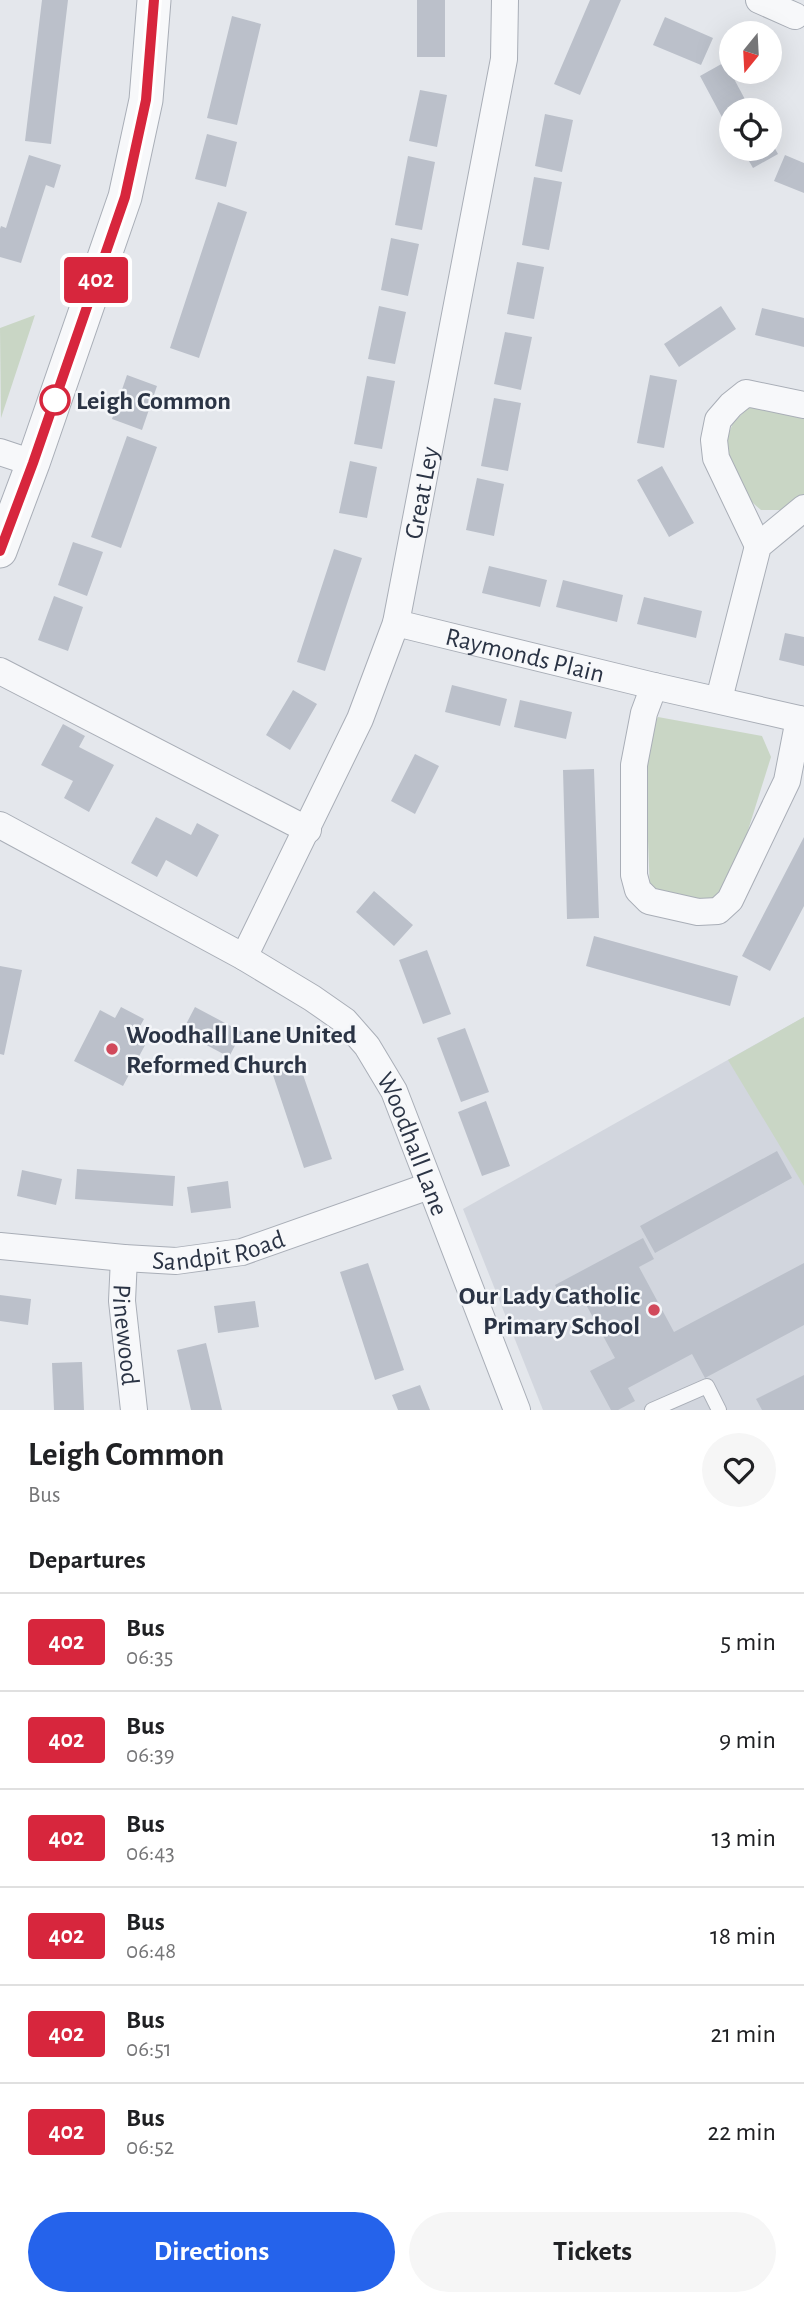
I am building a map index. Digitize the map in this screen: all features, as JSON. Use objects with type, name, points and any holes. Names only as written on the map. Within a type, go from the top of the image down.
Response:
[{"type":"street","points":[[0,551],[125,197],[146,100],[154,0]]},
{"type":"street","name":"Great Ley","points":[[244,957],[360,719],[396,623],[504,59],[505,0]]},
{"type":"street","points":[[760,0],[795,16]]},
{"type":"street","points":[[758,546],[716,458],[714,440],[718,420],[746,393],[804,405]]},
{"type":"street","points":[[0,452],[33,463]]},
{"type":"street","points":[[719,699],[758,546],[804,508]]},
{"type":"street","name":"Raymonds Plain","points":[[396,623],[802,719],[787,781],[730,900],[718,911],[698,912],[649,901],[638,890],[634,875],[634,765],[644,713],[654,686]]},
{"type":"street","points":[[0,671],[308,830]]},
{"type":"street","name":"Woodhall Lane","points":[[0,825],[244,957],[345,1021],[367,1046],[394,1091],[517,1410]]},
{"type":"street","name":"Sandpit Road","points":[[0,1246],[176,1261],[242,1252],[429,1186]]},
{"type":"street","name":"Pinewood","points":[[124,1258],[122,1301],[134,1410]]},
{"type":"lane","points":[[652,1410],[707,1386],[719,1410]]},
{"type":"shaded area","name":"Our Lady Catholic Primary School","points":[[804,1017],[804,1410],[543,1410],[463,1209]]},
{"type":"green space","points":[[35,315],[1,418],[0,328]]},
{"type":"green space","points":[[750,406],[804,419],[804,496],[784,510],[761,510],[739,491],[725,443],[733,423]]},
{"type":"green space","points":[[658,717],[762,736],[771,757],[724,907],[650,891],[644,741]]},
{"type":"green space","points":[[804,1017],[804,1186],[728,1060]]},
{"type":"building","points":[[42,0],[68,0],[51,144],[25,141]]},
{"type":"building","points":[[417,0],[445,0],[445,57],[417,57]]},
{"type":"building","points":[[590,0],[621,0],[580,95],[554,84]]},
{"type":"building","points":[[232,16],[261,24],[237,125],[207,118]]},
{"type":"building","points":[[665,17],[713,38],[701,65],[653,45]]},
{"type":"building","points":[[719,65],[719,84],[737,84],[744,98],[719,98],[719,112],[700,76]]},
{"type":"building","points":[[420,90],[447,95],[437,147],[409,141]]},
{"type":"building","points":[[545,114],[573,120],[562,172],[535,166]]},
{"type":"building","points":[[207,134],[237,142],[226,187],[195,179]]},
{"type":"building","points":[[29,155],[61,165],[54,188],[46,185],[21,263],[0,257],[0,229],[1,226],[6,228]]},
{"type":"building","points":[[785,155],[804,163],[804,193],[774,181]]},
{"type":"building","points":[[408,156],[435,162],[422,230],[395,225]]},
{"type":"building","points":[[749,161],[766,161],[753,168]]},
{"type":"building","points":[[534,177],[562,182],[549,250],[522,245]]},
{"type":"building","points":[[218,202],[247,212],[199,358],[170,348]]},
{"type":"building","points":[[391,238],[419,244],[408,296],[381,290]]},
{"type":"building","points":[[517,262],[544,267],[534,319],[507,314]]},
{"type":"building","points":[[379,306],[406,312],[395,364],[368,359]]},
{"type":"building","points":[[721,306],[736,329],[679,367],[664,344]]},
{"type":"building","points":[[762,308],[804,318],[804,347],[755,335]]},
{"type":"building","points":[[505,332],[532,337],[521,390],[494,384]]},
{"type":"building","points":[[127,375],[157,386],[142,430],[112,419]]},
{"type":"building","points":[[650,375],[677,380],[664,448],[637,443]]},
{"type":"building","points":[[367,376],[395,381],[382,449],[354,444]]},
{"type":"building","points":[[494,398],[521,403],[508,471],[481,466]]},
{"type":"building","points":[[127,436],[157,447],[121,548],[91,537]]},
{"type":"building","points":[[350,461],[377,467],[367,518],[339,513]]},
{"type":"building","points":[[662,466],[694,523],[669,537],[637,480]]},
{"type":"building","points":[[477,478],[504,484],[494,536],[466,530]]},
{"type":"building","points":[[73,542],[103,552],[87,596],[58,585]]},
{"type":"building","points":[[334,549],[362,558],[325,671],[297,662]]},
{"type":"building","points":[[489,566],[547,580],[540,607],[482,593]]},
{"type":"building","points":[[563,580],[623,595],[617,622],[556,607]]},
{"type":"building","points":[[54,596],[83,607],[68,651],[38,640]]},
{"type":"building","points":[[644,597],[702,611],[696,638],[637,624]]},
{"type":"building","points":[[785,633],[804,637],[804,666],[779,660]]},
{"type":"building","points":[[452,685],[507,699],[500,726],[445,712]]},
{"type":"building","points":[[293,690],[317,704],[290,750],[266,735]]},
{"type":"building","points":[[520,700],[572,712],[566,739],[514,727]]},
{"type":"building","points":[[63,724],[85,736],[79,747],[114,765],[89,812],[64,798],[73,781],[41,765]]},
{"type":"building","points":[[415,754],[439,766],[415,814],[391,801]]},
{"type":"building","points":[[594,769],[599,918],[567,919],[563,770]]},
{"type":"building","points":[[156,817],[191,835],[197,823],[219,835],[197,877],[166,860],[157,877],[131,863]]},
{"type":"building","points":[[804,837],[804,906],[770,971],[742,956]]},
{"type":"building","points":[[374,891],[413,925],[394,946],[356,912]]},
{"type":"building","points":[[594,936],[738,976],[730,1006],[586,966]]},
{"type":"building","points":[[427,950],[451,1014],[423,1024],[399,960]]},
{"type":"building","points":[[0,966],[22,970],[4,1055],[0,1054]]},
{"type":"building","name":"Woodhall Lane United Reformed Church","points":[[121,1007],[144,1019],[138,1030],[150,1036],[123,1086],[74,1061],[100,1010],[115,1018]]},
{"type":"building","points":[[195,1007],[242,1032],[229,1057],[182,1032]]},
{"type":"building","points":[[465,1028],[489,1092],[461,1102],[437,1038]]},
{"type":"building","points":[[299,1063],[332,1159],[304,1168],[272,1072]]},
{"type":"building","points":[[486,1101],[510,1166],[482,1176],[458,1112]]},
{"type":"building","points":[[777,1151],[792,1178],[655,1253],[640,1226]]},
{"type":"building","points":[[77,1169],[175,1176],[173,1206],[75,1199]]},
{"type":"building","points":[[22,1170],[62,1179],[56,1205],[17,1196]]},
{"type":"building","points":[[228,1181],[231,1208],[191,1213],[187,1187]]},
{"type":"building","points":[[643,1238],[654,1259],[639,1267],[674,1332],[804,1263],[804,1325],[705,1378],[692,1354],[628,1388],[635,1401],[618,1410],[611,1410],[590,1371],[615,1358],[583,1299],[567,1307],[555,1285]]},
{"type":"building","points":[[368,1263],[404,1370],[375,1380],[340,1272]]},
{"type":"building","points":[[0,1295],[31,1299],[28,1325],[0,1321]]},
{"type":"building","points":[[255,1301],[259,1327],[218,1333],[214,1306]]},
{"type":"building","points":[[206,1343],[222,1410],[191,1410],[177,1350]]},
{"type":"building","points":[[82,1362],[84,1410],[54,1410],[52,1363]]},
{"type":"building","points":[[804,1375],[804,1410],[762,1410],[756,1399]]},
{"type":"building","points":[[420,1385],[430,1410],[398,1410],[392,1395]]},
{"type":"bus line","name":"402","points":[[0,551],[125,197],[146,100],[154,0]]},
{"type":"place","name":"Leigh Common","points":[[55,400]]},
{"type":"place","name":"Woodhall Lane United Reformed Church","points":[[112,1049]]},
{"type":"place","name":"Our Lady Catholic Primary School","points":[[654,1310]]}]
